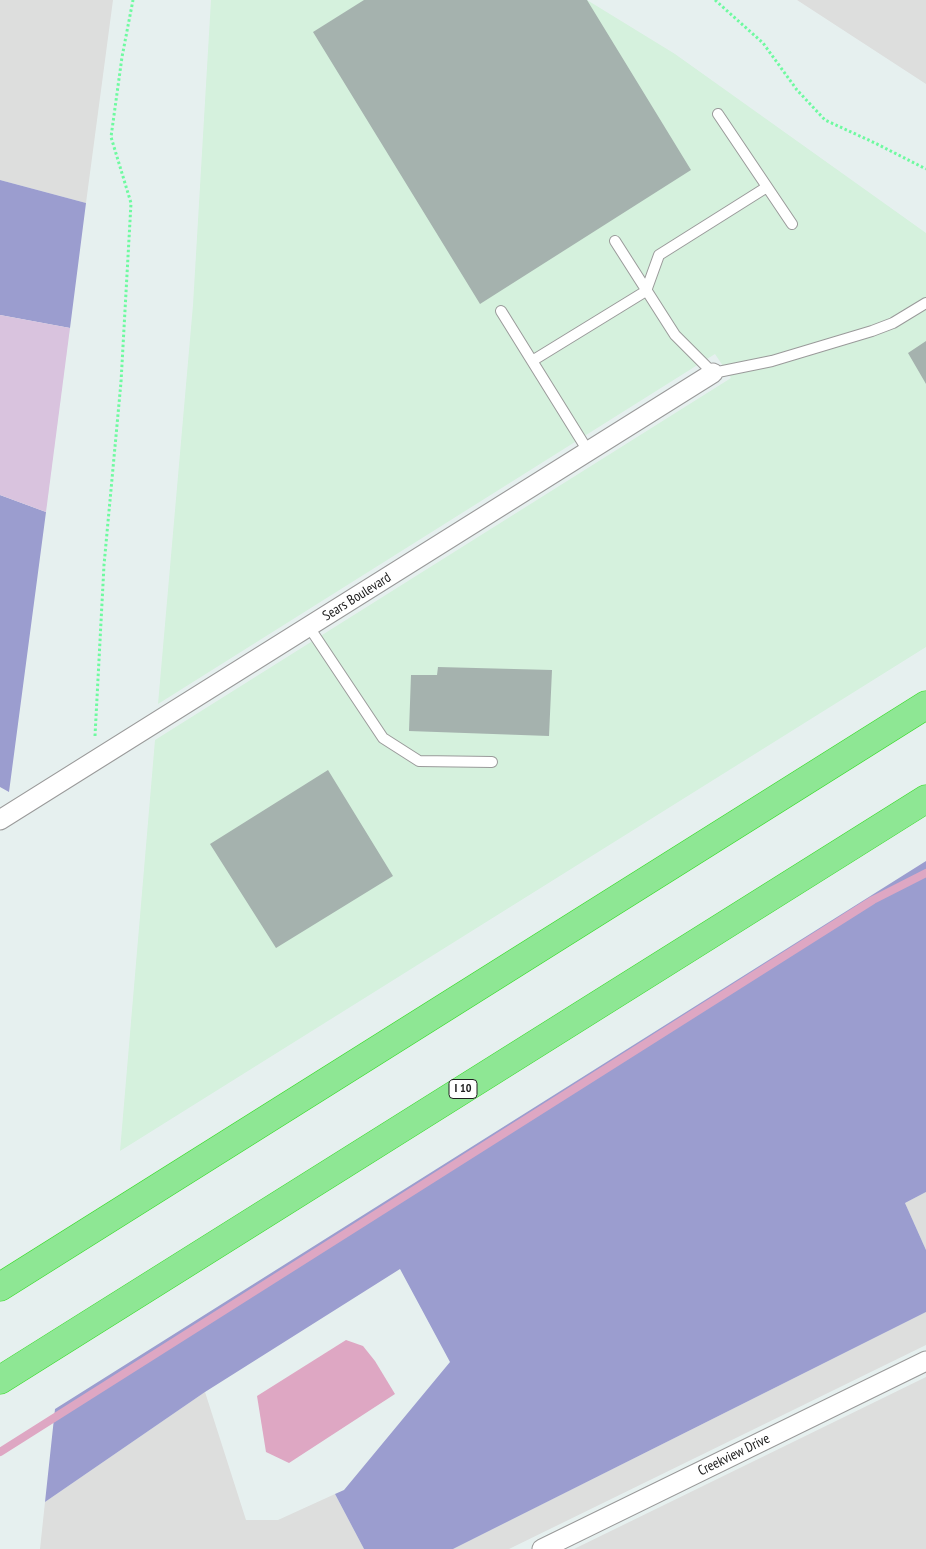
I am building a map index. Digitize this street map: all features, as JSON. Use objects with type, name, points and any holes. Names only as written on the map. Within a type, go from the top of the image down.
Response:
[{"type":"highway","points":[[0,1287],[926,705]]},
{"type":"highway","name":"I 10","points":[[0,1380],[926,799]]},
{"type":"street","name":"Sears Boulevard","points":[[0,820],[713,373]]},
{"type":"street","name":"Creekview Drive","points":[[542,1549],[926,1361]]},
{"type":"lane","points":[[718,114],[792,224]]},
{"type":"lane","points":[[532,361],[646,291],[659,255],[767,187]]},
{"type":"lane","points":[[615,241],[675,335],[713,373],[772,361],[872,331],[893,323],[926,303]]},
{"type":"lane","points":[[501,311],[588,451]]},
{"type":"lane","points":[[309,627],[383,738],[419,761],[492,762]]},
{"type":"path","points":[[93,762],[99,689],[104,565],[121,382],[131,203],[111,137],[120,66],[133,0]]},
{"type":"path","points":[[715,0],[763,43],[797,90],[825,120],[926,169]]},
{"type":"shaded area","points":[[0,0],[113,0],[86,203],[0,180]]},
{"type":"shaded area","points":[[211,0],[587,0],[675,54],[926,233],[926,647],[120,1151],[155,740],[731,378],[715,354],[158,704],[193,305]]},
{"type":"shaded area","points":[[797,0],[926,0],[926,84]]},
{"type":"shaded area","points":[[0,180],[86,203],[70,328],[0,315]]},
{"type":"shaded area","points":[[0,315],[70,328],[46,512],[0,495]]},
{"type":"shaded area","points":[[0,495],[46,512],[9,792],[0,787]]},
{"type":"shaded area","points":[[926,861],[926,1192],[905,1203],[926,1250],[926,1312],[453,1549],[364,1549],[335,1494],[344,1490],[450,1362],[400,1269],[205,1392],[45,1502],[55,1409]]},
{"type":"shaded area","points":[[926,1192],[926,1250],[905,1203]]},
{"type":"shaded area","points":[[926,1312],[926,1345],[509,1549],[453,1549]]},
{"type":"shaded area","points":[[346,1340],[363,1346],[375,1361],[395,1394],[289,1463],[266,1452],[257,1396]]},
{"type":"shaded area","points":[[926,1377],[926,1549],[574,1549]]},
{"type":"shaded area","points":[[205,1392],[246,1520],[278,1520],[335,1494],[364,1549],[40,1549],[45,1502]]},
{"type":"building","points":[[364,0],[587,0],[691,170],[480,304],[313,32]]},
{"type":"building","points":[[926,341],[926,384],[908,353]]},
{"type":"building","points":[[438,667],[552,670],[549,736],[409,731],[411,675],[437,675]]},
{"type":"building","points":[[328,770],[393,876],[276,948],[210,844]]},
{"type":"waterway","points":[[0,1452],[873,900],[926,873]]}]
